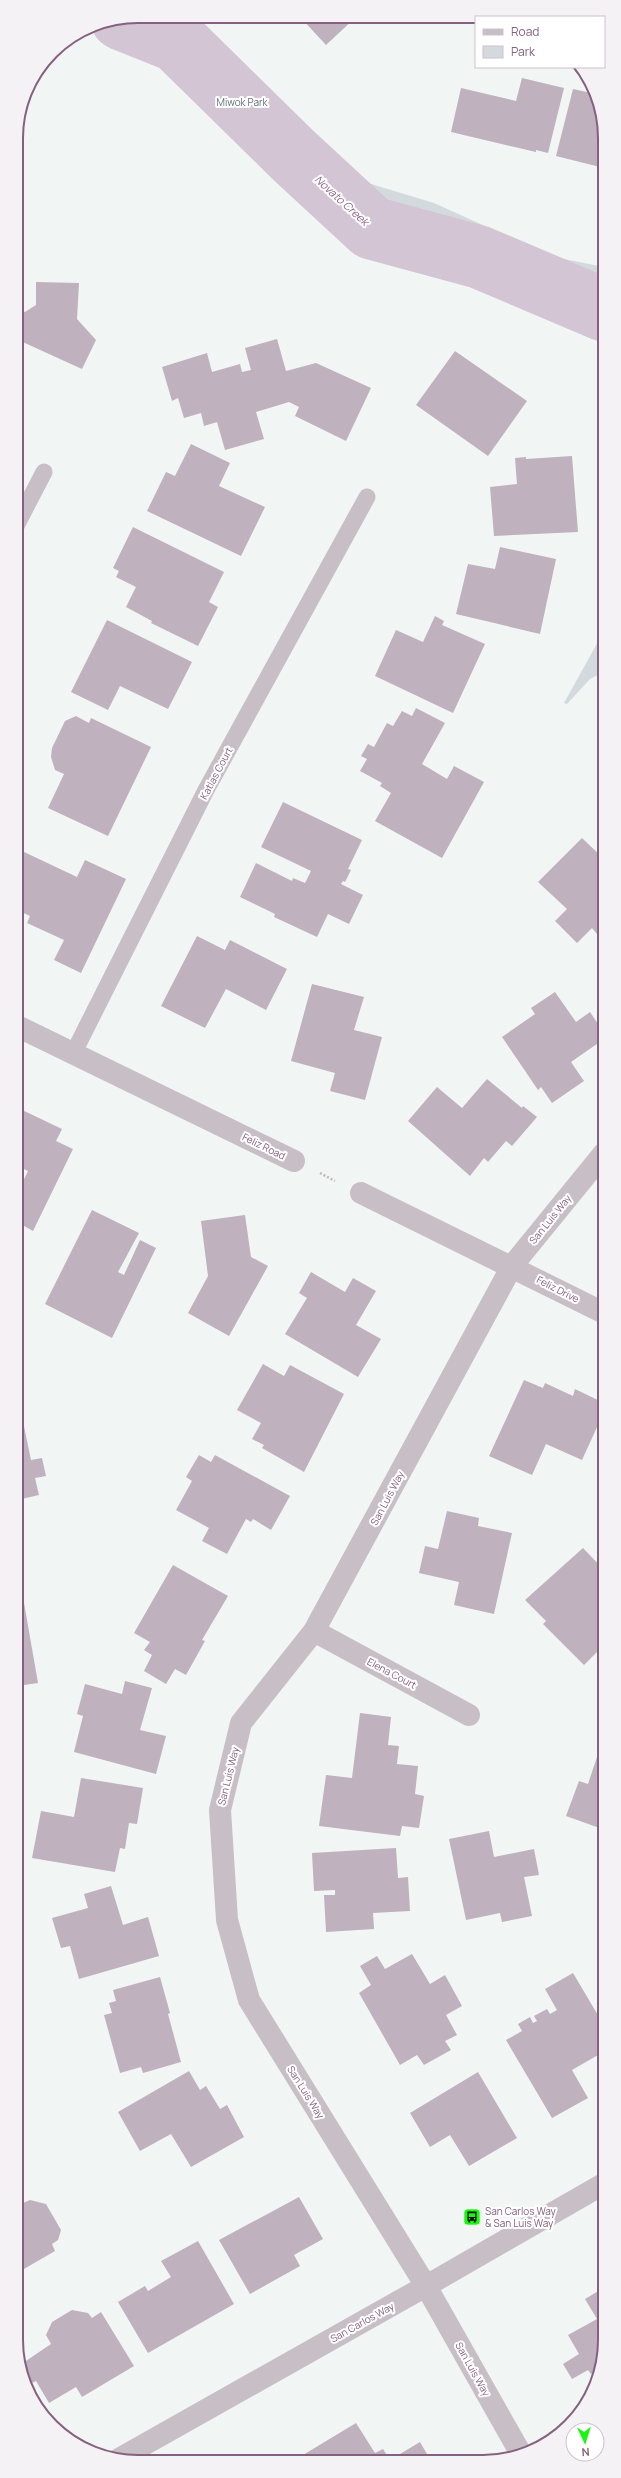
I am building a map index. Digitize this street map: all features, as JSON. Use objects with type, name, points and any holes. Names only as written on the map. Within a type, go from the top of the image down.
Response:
[{"type":"street","name":"Feliz Road","points":[[23,1029],[294,1161]]},
{"type":"street","name":"San Luis Way","points":[[518,2449],[426,2286],[249,2000],[227,1920],[220,1810],[241,1723],[314,1631],[512,1266],[598,1160]]},
{"type":"street","points":[[361,1193],[512,1266]]},
{"type":"street","name":"Feliz Drive","points":[[512,1266],[598,1310]]},
{"type":"street","name":"Elena Court","points":[[314,1631],[469,1715]]},
{"type":"street","name":"San Carlos Way","points":[[127,2454],[426,2286],[598,2186]]},
{"type":"lane","points":[[23,512],[44,472]]},
{"type":"lane","name":"Katlas Court","points":[[73,1054],[206,790],[367,497]]},
{"type":"path","name":"Feliz Road","points":[[294,1161],[361,1193]]},
{"type":"green space","name":"Miwok Park","points":[[140,23],[184,23],[229,53],[265,94],[301,144],[368,183],[434,203],[554,257],[598,266],[598,275],[447,226],[347,182],[213,111],[223,91]]},
{"type":"green space","points":[[598,642],[598,675],[590,679],[567,704],[564,703]]},
{"type":"building","points":[[306,23],[350,23],[326,45]]},
{"type":"building","points":[[522,78],[564,88],[548,153],[536,150],[536,152],[451,132],[461,88],[516,101]]},
{"type":"building","points":[[573,89],[588,92],[594,108],[597,123],[598,166],[556,156]]},
{"type":"building","points":[[36,282],[79,283],[77,319],[96,340],[82,369],[23,342],[23,311],[25,312],[36,305]]},
{"type":"building","points":[[277,339],[286,371],[316,363],[371,388],[346,441],[295,416],[299,407],[289,402],[256,412],[264,439],[225,450],[217,422],[204,426],[201,413],[184,418],[178,398],[172,401],[162,367],[207,353],[212,372],[240,364],[242,372],[251,370],[245,348]]},
{"type":"building","points":[[455,351],[527,401],[488,456],[416,405]]},
{"type":"building","points":[[191,444],[230,463],[219,486],[265,507],[241,556],[147,511],[166,472],[175,476]]},
{"type":"building","points":[[572,456],[578,532],[494,536],[490,487],[517,484],[515,458],[526,457],[526,459]]},
{"type":"building","points":[[133,527],[224,572],[209,602],[218,607],[198,646],[151,623],[152,621],[126,607],[136,587],[116,577],[119,571],[113,568]]},
{"type":"building","points":[[500,547],[556,559],[540,634],[456,614],[468,564],[495,569]]},
{"type":"building","points":[[435,616],[444,621],[442,625],[485,644],[453,713],[375,676],[396,630],[423,642]]},
{"type":"building","points":[[107,620],[192,662],[168,709],[120,686],[108,710],[71,692]]},
{"type":"building","points":[[416,708],[445,723],[422,764],[447,779],[454,766],[484,782],[442,858],[375,821],[391,793],[380,786],[382,783],[360,771],[367,759],[361,756],[368,744],[374,747],[387,723],[393,726],[402,711],[412,716]]},
{"type":"building","points":[[76,716],[89,723],[91,718],[151,747],[108,836],[48,808],[64,774],[55,770],[51,757],[52,748],[65,721]]},
{"type":"building","points":[[283,802],[362,840],[348,869],[351,870],[345,882],[343,881],[341,884],[363,895],[349,924],[328,914],[317,937],[274,917],[275,914],[240,897],[256,863],[292,881],[293,878],[305,883],[311,871],[261,847]]},
{"type":"building","points":[[582,838],[598,853],[598,933],[597,934],[592,928],[577,943],[555,921],[567,909],[538,882]]},
{"type":"building","points":[[23,851],[77,877],[85,860],[126,879],[81,973],[54,960],[64,940],[27,923],[30,916],[23,913]]},
{"type":"building","points":[[197,936],[225,950],[230,940],[287,969],[266,1010],[226,989],[205,1028],[161,1006]]},
{"type":"building","points":[[312,984],[364,997],[354,1030],[382,1037],[365,1100],[330,1091],[335,1073],[291,1061]]},
{"type":"building","points":[[555,992],[576,1022],[590,1012],[598,1024],[598,1043],[571,1062],[584,1081],[552,1103],[541,1087],[538,1090],[502,1037],[535,1014],[531,1008]]},
{"type":"building","points":[[487,1079],[522,1108],[523,1106],[537,1117],[512,1146],[506,1141],[488,1162],[484,1158],[470,1176],[408,1121],[437,1087],[462,1108]]},
{"type":"building","points":[[23,1110],[62,1129],[56,1141],[73,1149],[33,1231],[23,1225],[23,1181],[28,1171],[23,1169]]},
{"type":"building","points":[[92,1210],[139,1233],[118,1272],[124,1275],[140,1240],[156,1248],[112,1338],[45,1304]]},
{"type":"building","points":[[245,1215],[251,1257],[268,1266],[229,1336],[188,1313],[208,1276],[201,1221]]},
{"type":"building","points":[[311,1272],[345,1292],[353,1278],[376,1291],[356,1325],[381,1339],[358,1377],[285,1334],[307,1298],[299,1293]]},
{"type":"building","points":[[263,1364],[284,1376],[290,1365],[344,1394],[304,1472],[262,1448],[264,1445],[252,1439],[261,1423],[237,1410]]},
{"type":"building","points":[[524,1380],[543,1388],[545,1383],[573,1396],[575,1389],[598,1400],[598,1425],[582,1460],[546,1444],[532,1475],[489,1456]]},
{"type":"building","points":[[23,1421],[31,1460],[42,1458],[46,1476],[35,1478],[39,1495],[23,1499]]},
{"type":"building","points":[[199,1455],[211,1462],[215,1455],[290,1496],[271,1530],[253,1519],[251,1522],[246,1519],[227,1554],[202,1541],[209,1528],[176,1510],[192,1481],[186,1477]]},
{"type":"building","points":[[447,1511],[479,1518],[478,1526],[512,1533],[494,1614],[454,1605],[459,1582],[419,1573],[425,1546],[438,1549]]},
{"type":"building","points":[[583,1548],[598,1564],[598,1651],[584,1665],[543,1624],[546,1621],[525,1600]]},
{"type":"building","points":[[173,1565],[228,1596],[202,1640],[205,1641],[186,1675],[175,1669],[166,1684],[144,1671],[152,1655],[144,1650],[150,1642],[134,1633]]},
{"type":"building","points":[[23,1597],[38,1683],[23,1685]]},
{"type":"building","points":[[125,1681],[152,1688],[140,1730],[166,1736],[156,1774],[74,1752],[83,1716],[77,1714],[85,1684],[122,1694]]},
{"type":"building","points":[[360,1713],[391,1717],[388,1745],[399,1746],[397,1764],[418,1766],[415,1794],[424,1796],[419,1828],[402,1826],[400,1836],[319,1826],[326,1775],[352,1778]]},
{"type":"building","points":[[597,1757],[598,1827],[566,1816],[579,1781],[588,1784]]},
{"type":"building","points":[[81,1778],[143,1788],[137,1824],[129,1823],[125,1849],[120,1848],[115,1872],[32,1858],[41,1811],[74,1817]]},
{"type":"building","points":[[489,1831],[494,1857],[534,1849],[539,1875],[524,1877],[532,1916],[502,1922],[500,1913],[466,1920],[449,1839]]},
{"type":"building","points":[[396,1848],[398,1878],[408,1877],[410,1911],[373,1913],[374,1929],[326,1932],[324,1895],[335,1895],[335,1890],[314,1891],[312,1853]]},
{"type":"building","points":[[111,1886],[123,1925],[148,1917],[159,1956],[79,1979],[70,1946],[61,1948],[52,1918],[88,1908],[84,1894]]},
{"type":"building","points":[[412,1954],[430,1984],[445,1975],[462,2006],[446,2015],[457,2035],[445,2041],[451,2050],[424,2065],[417,2055],[400,2065],[359,1993],[371,1985],[360,1966],[377,1956],[385,1969]]},
{"type":"building","points":[[573,1973],[598,2015],[598,2055],[572,2070],[588,2098],[552,2118],[506,2040],[522,2031],[518,2024],[530,2017],[533,2023],[537,2021],[534,2016],[547,2009],[550,2014],[557,2010],[545,1989]]},
{"type":"building","points":[[160,1977],[181,2062],[143,2073],[141,2067],[120,2073],[104,2015],[112,2013],[109,2003],[116,2001],[113,1990]]},
{"type":"building","points":[[189,2071],[200,2090],[206,2086],[220,2109],[227,2105],[244,2137],[191,2167],[171,2134],[140,2151],[118,2112]]},
{"type":"building","points":[[478,2072],[517,2138],[469,2166],[450,2135],[430,2147],[410,2113]]},
{"type":"building","points":[[299,2197],[323,2239],[294,2255],[300,2266],[250,2294],[219,2240]]},
{"type":"building","points":[[30,2200],[46,2204],[61,2230],[58,2240],[52,2244],[55,2251],[23,2270],[23,2203]]},
{"type":"building","points":[[198,2241],[234,2304],[148,2353],[118,2302],[145,2286],[148,2291],[171,2277],[161,2261]]},
{"type":"building","points":[[598,2291],[597,2355],[593,2373],[591,2374],[588,2370],[572,2379],[563,2364],[579,2354],[568,2335],[597,2319],[585,2299]]},
{"type":"building","points":[[72,2310],[88,2313],[92,2318],[101,2312],[134,2366],[82,2397],[76,2387],[49,2403],[36,2381],[32,2383],[25,2361],[51,2344],[46,2335],[52,2322]]},
{"type":"building","points":[[356,2423],[375,2453],[383,2449],[387,2455],[303,2455]]},
{"type":"building","points":[[420,2442],[428,2455],[398,2455]]},
{"type":"waterway","name":"Novato Creek","points":[[132,23],[177,41],[293,155],[372,228],[479,257],[598,307]]},
{"type":"place","name":"San Carlos Way & San Luis Way","points":[[472,2217]]}]
